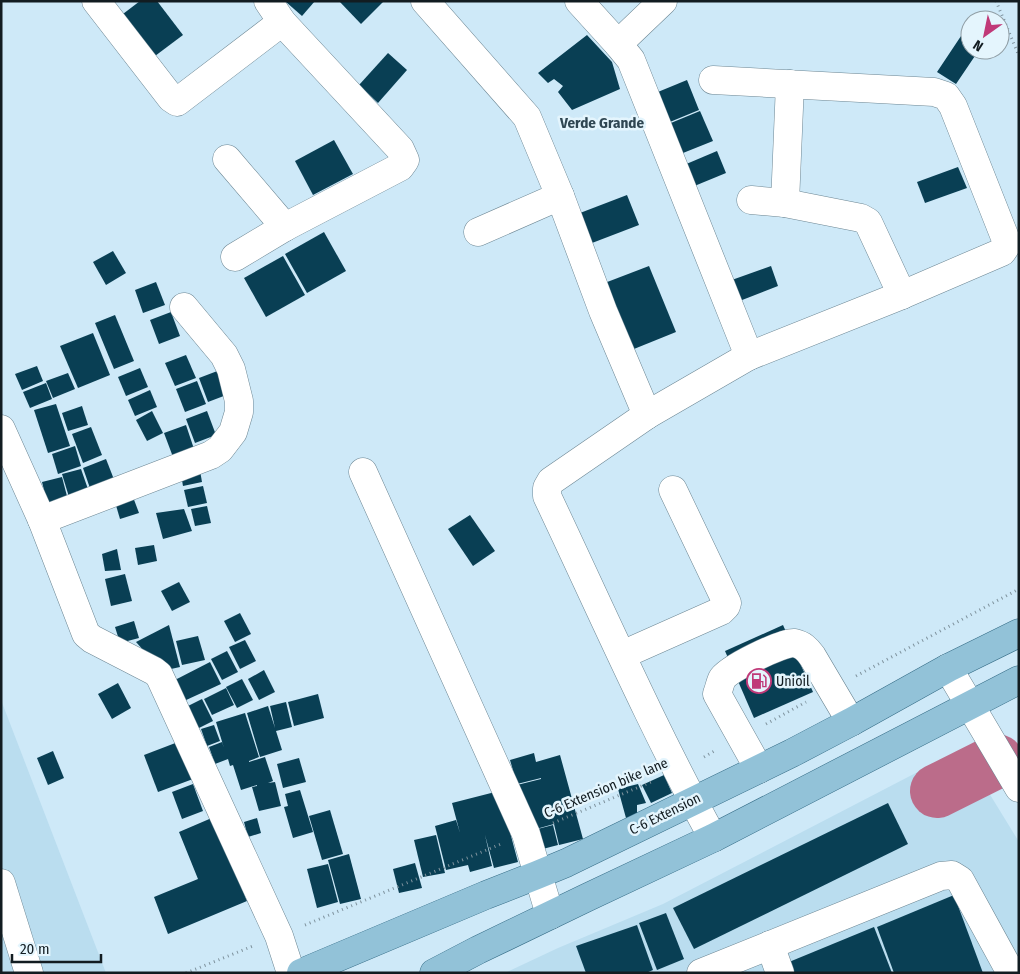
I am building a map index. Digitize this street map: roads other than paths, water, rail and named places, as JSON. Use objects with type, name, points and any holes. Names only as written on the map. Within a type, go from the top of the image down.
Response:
[{"type":"main road","name":"C-6 Extension","points":[[301,973],[537,875],[759,769],[851,722],[948,668],[1019,633]]},
{"type":"main road","points":[[434,973],[550,915],[713,838],[1019,680]]},
{"type":"street","points":[[426,1],[527,117],[560,196],[603,311],[647,415]]},
{"type":"street","points":[[579,1],[631,60],[749,356]]},
{"type":"street","points":[[618,44],[663,1]]},
{"type":"street","points":[[104,4],[171,98],[177,102],[275,11],[400,149],[405,160],[400,167],[285,228],[235,257]]},
{"type":"street","points":[[713,80],[934,92],[946,96],[953,106],[1006,240],[1006,246],[1002,252],[902,295],[749,356],[647,415],[551,481],[547,488],[547,496],[677,771],[713,838]]},
{"type":"street","points":[[785,202],[790,84]]},
{"type":"street","points":[[227,159],[285,228]]},
{"type":"street","points":[[478,232],[560,196]]},
{"type":"street","points":[[751,200],[785,202],[864,219],[868,222],[902,295]]},
{"type":"street","points":[[42,520],[211,455],[226,443],[239,412],[239,401],[231,369],[224,355],[184,307]]},
{"type":"street","points":[[1,429],[42,520],[86,634],[159,675],[278,936],[291,973]]},
{"type":"street","points":[[363,472],[526,834],[550,915]]},
{"type":"street","points":[[622,655],[721,611],[726,606],[727,602],[673,490]]},
{"type":"street","points":[[759,769],[717,694],[722,678],[733,669],[769,651],[792,643],[804,646],[832,688],[851,722]]},
{"type":"street","points":[[948,668],[1019,788]]},
{"type":"street","points":[[701,973],[940,876],[952,875],[960,880],[1011,973]]},
{"type":"street","points":[[1,883],[29,973]]},
{"type":"street","points":[[770,945],[780,973]]},
{"type":"waterway","points":[[937,791],[997,761]]},
{"type":"place","name":"Unioil","points":[[759,681]]},
{"type":"district","name":"Verde Grande","points":[[602,123]]}]
